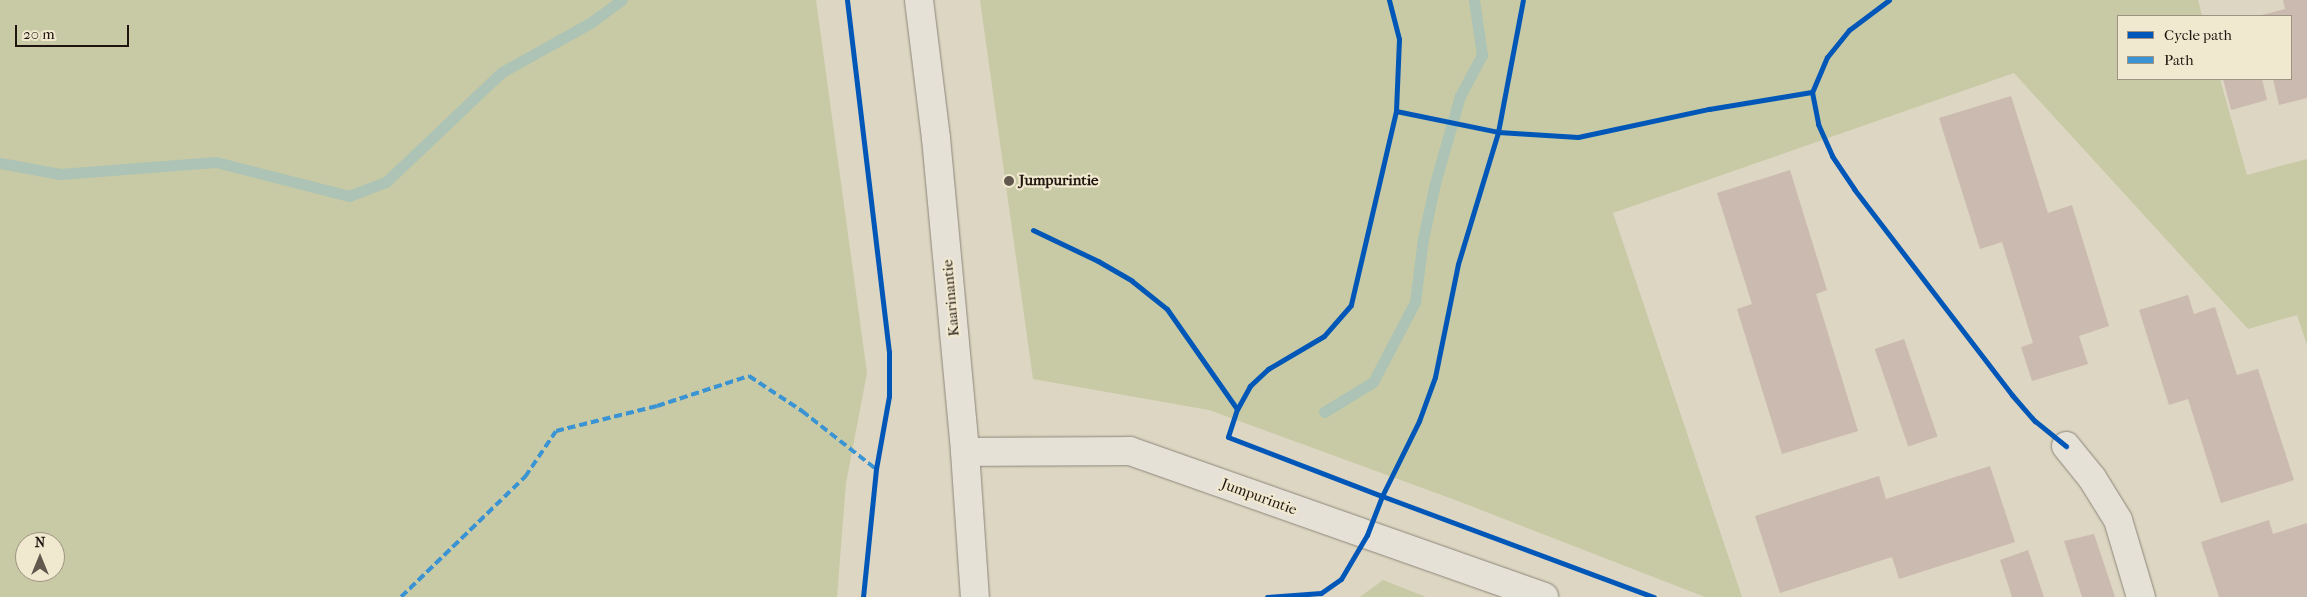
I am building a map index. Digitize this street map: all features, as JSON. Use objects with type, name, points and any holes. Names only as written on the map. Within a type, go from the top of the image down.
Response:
[{"type":"street","name":"Kaarinantie","points":[[919,0],[936,138],[966,452],[975,597]]},
{"type":"street","points":[[2066,446],[2092,478],[2118,520],[2141,597]]},
{"type":"street","name":"Jumpurintie","points":[[966,452],[1130,451],[1544,597]]},
{"type":"green space","points":[[0,0],[816,0],[867,373],[846,483],[837,597],[0,597]]},
{"type":"green space","points":[[980,0],[2198,0],[2202,15],[2117,15],[2117,80],[2220,80],[2247,175],[2307,159],[2307,345],[2297,315],[2248,329],[2014,73],[1613,213],[1742,597],[1705,597],[1458,501],[1209,410],[1033,379]]},
{"type":"green space","points":[[1383,580],[1426,597],[1360,597]]},
{"type":"building","points":[[2283,0],[2307,0],[2307,98],[2279,105],[2273,80],[2292,80],[2292,15],[2262,15],[2285,9]]},
{"type":"building","points":[[2223,80],[2262,80],[2267,100],[2231,110]]},
{"type":"building","points":[[2011,96],[2048,213],[2072,205],[2109,326],[2079,336],[2088,364],[2032,381],[2021,347],[2033,343],[2002,242],[1980,249],[1939,118]]},
{"type":"building","points":[[1790,170],[1827,290],[1816,294],[1858,431],[1782,454],[1737,309],[1752,304],[1717,193]]},
{"type":"building","points":[[2188,295],[2194,314],[2215,307],[2237,375],[2258,369],[2294,480],[2221,503],[2188,399],[2169,405],[2139,310]]},
{"type":"building","points":[[1904,339],[1938,436],[1908,446],[1875,349]]},
{"type":"building","points":[[1990,466],[2015,542],[1899,579],[1892,557],[1780,593],[1755,516],[1879,476],[1886,499]]},
{"type":"building","points":[[2269,520],[2273,534],[2307,523],[2307,597],[2219,597],[2201,542]]},
{"type":"building","points":[[2094,534],[2115,597],[2082,597],[2064,541]]},
{"type":"building","points":[[2028,550],[2044,597],[2012,597],[2000,560]]},
{"type":"waterway","points":[[0,163],[60,174],[216,162],[349,196],[386,182],[502,72],[590,23],[622,0]]},
{"type":"waterway","points":[[1324,412],[1373,382],[1415,302],[1423,239],[1435,183],[1460,96],[1482,55],[1474,0]]},
{"type":"marked path","points":[[401,597],[525,477],[556,431],[657,406],[749,376],[802,411],[876,469]]},
{"type":"cycle path","points":[[847,0],[889,352],[889,396],[876,469],[863,597]]},
{"type":"cycle path","points":[[1389,0],[1399,39],[1396,111],[1351,305],[1324,336],[1268,369],[1250,386],[1237,409],[1228,437],[1382,496],[1419,421],[1435,377],[1458,264],[1498,132],[1523,0]]},
{"type":"cycle path","points":[[1889,0],[1849,30],[1827,57],[1812,92],[1818,124],[1832,156],[1854,189],[2012,395],[2035,421],[2066,446]]},
{"type":"cycle path","points":[[1396,111],[1498,132],[1578,137],[1709,109],[1812,92]]},
{"type":"cycle path","points":[[1033,230],[1098,261],[1132,281],[1167,309],[1237,409]]},
{"type":"cycle path","points":[[1267,597],[1321,593],[1341,579],[1367,535],[1382,496],[1654,597]]},
{"type":"place","name":"Jumpurintie","points":[[1009,181]]}]
